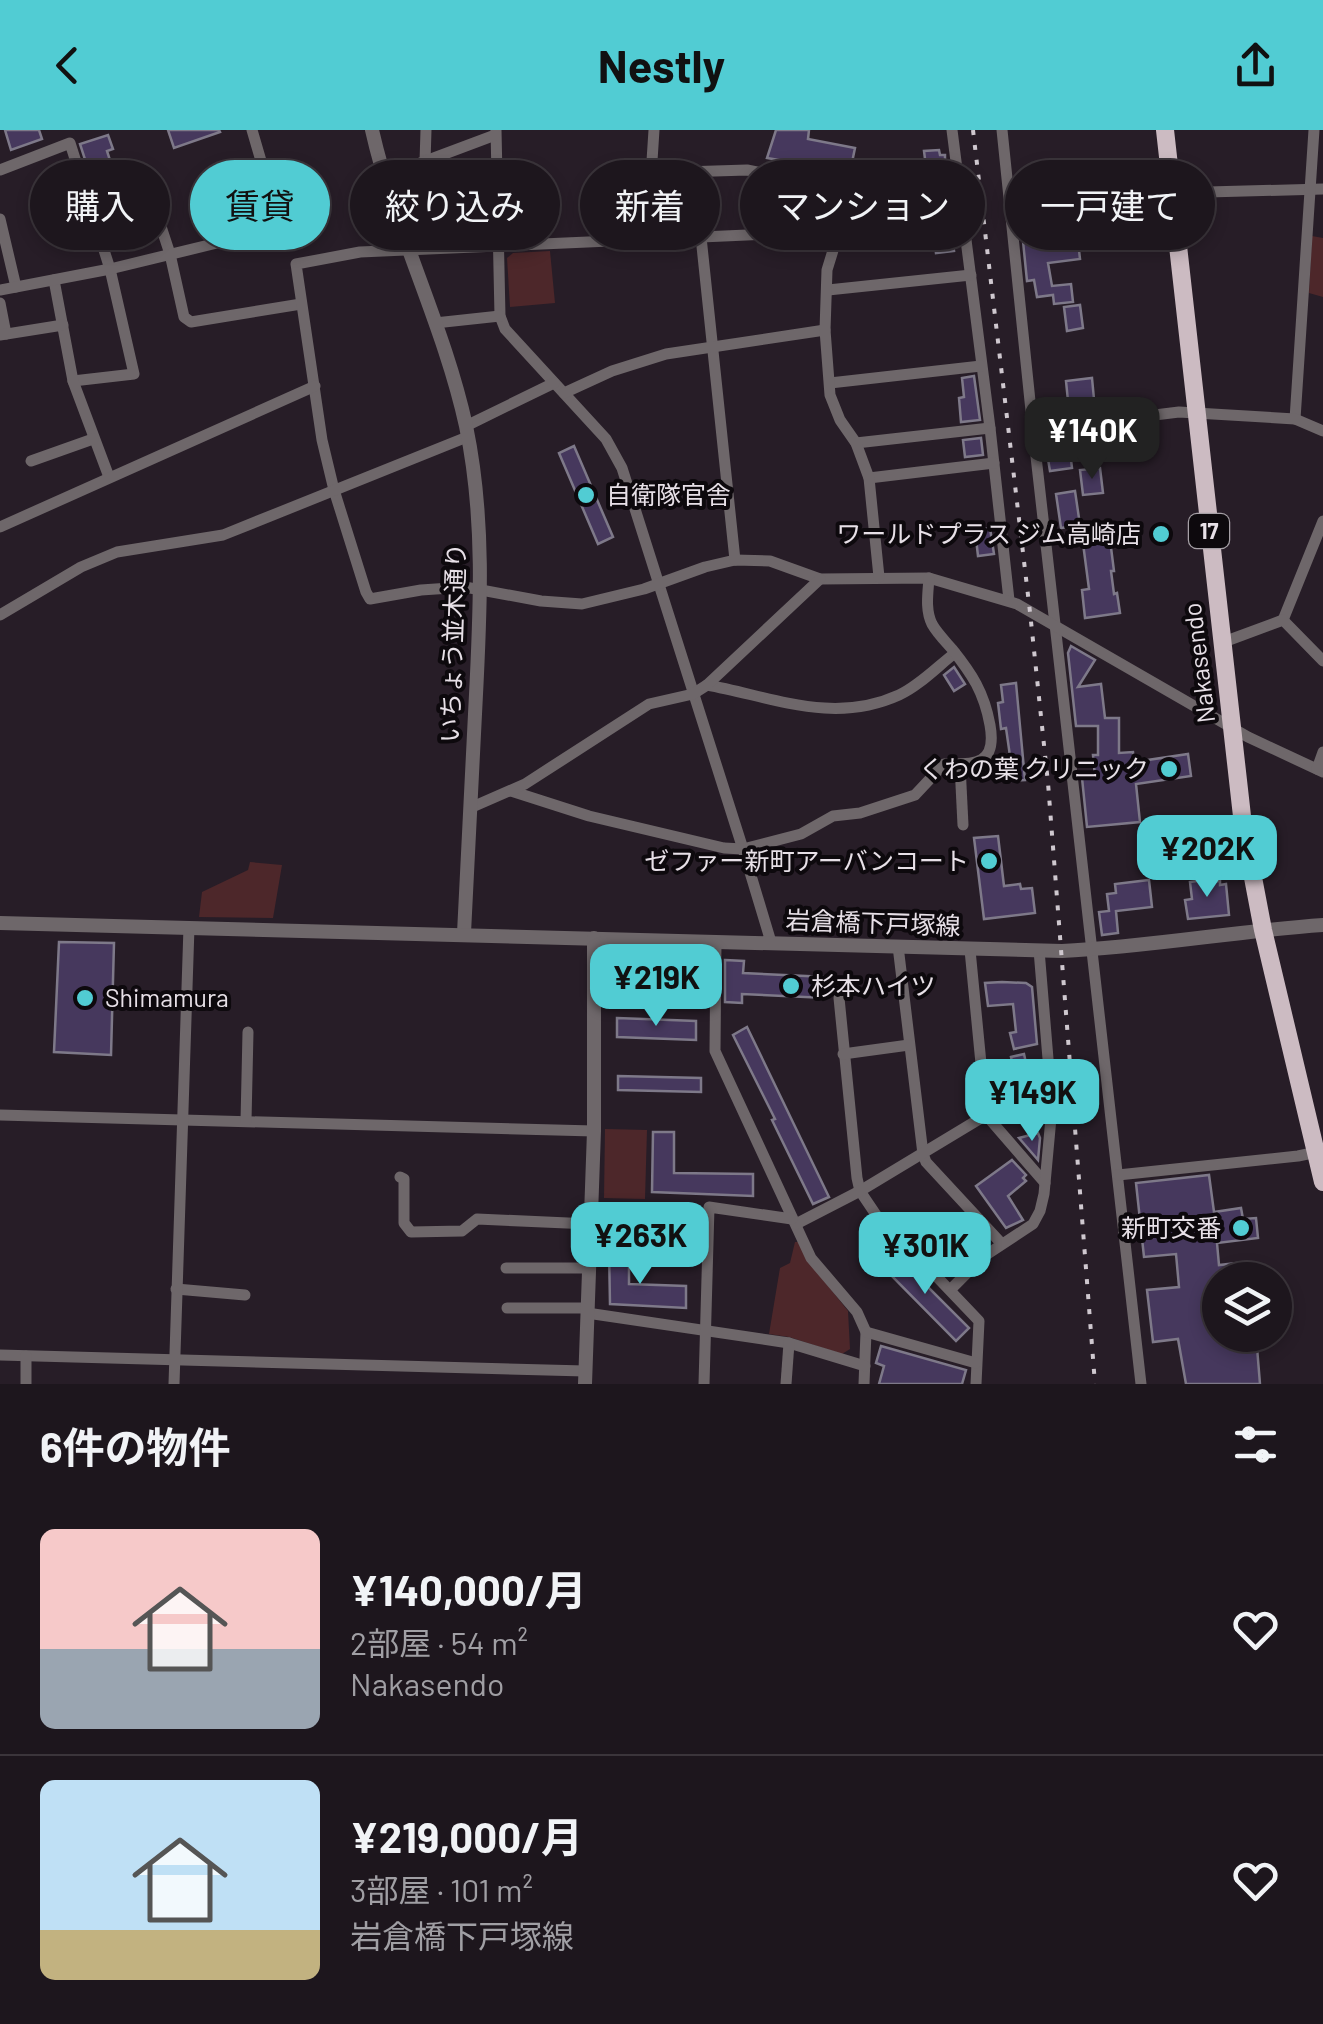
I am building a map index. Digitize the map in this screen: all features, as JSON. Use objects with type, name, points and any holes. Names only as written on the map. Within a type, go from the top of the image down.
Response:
[{"type":"highway","name":"Nakasendo","points":[[1165,130],[1168,160]]},
{"type":"highway","name":"Nakasendo","points":[[1177,250],[1243,825],[1263,930],[1323,1182]]},
{"type":"street","points":[[0,290],[217,243],[270,205],[271,195],[252,130]]},
{"type":"street","name":"いちょう並木通り","points":[[372,130],[379,160]]},
{"type":"street","points":[[425,160],[426,130]]},
{"type":"street","points":[[653,160],[654,130]]},
{"type":"street","points":[[952,130],[956,160]]},
{"type":"street","points":[[1002,130],[1005,160]]},
{"type":"street","points":[[1294,419],[1317,188],[1314,130]]},
{"type":"street","points":[[430,160],[496,133],[496,160]]},
{"type":"street","points":[[0,170],[70,142],[110,269],[134,374],[73,382]]},
{"type":"street","points":[[1215,191],[1317,188]]},
{"type":"street","points":[[0,219],[16,288]]},
{"type":"street","points":[[169,250],[184,317],[192,322],[301,304]]},
{"type":"street","points":[[391,250],[296,264],[322,440],[370,599],[421,590],[482,588],[541,601],[582,604],[734,560],[770,561],[820,578],[929,578],[1009,600],[1232,728],[1320,771],[1323,752]]},
{"type":"street","name":"いちょう並木通り","points":[[407,250],[435,322],[466,432],[478,505],[482,588],[464,934]]},
{"type":"street","points":[[498,250],[500,316],[505,329],[606,438],[622,468],[771,942]]},
{"type":"street","points":[[702,250],[734,560]]},
{"type":"street","points":[[833,250],[827,270],[825,330],[830,394],[869,478],[879,578]]},
{"type":"street","points":[[968,250],[1009,600]]},
{"type":"street","points":[[1014,250],[1141,1384]]},
{"type":"street","points":[[828,290],[971,275]]},
{"type":"street","points":[[54,280],[73,382],[109,478]]},
{"type":"street","points":[[0,303],[3,335],[63,325]]},
{"type":"street","points":[[435,322],[500,316]]},
{"type":"street","points":[[0,615],[117,552],[223,535],[334,490],[559,388],[666,354],[825,330]]},
{"type":"street","points":[[830,383],[982,366]]},
{"type":"street","points":[[0,527],[315,386]]},
{"type":"street","points":[[1033,430],[1179,412],[1294,419],[1323,432]]},
{"type":"street","points":[[856,443],[990,428]]},
{"type":"street","points":[[31,460],[93,438]]},
{"type":"street","points":[[869,478],[994,463]]},
{"type":"street","points":[[1221,643],[1283,620],[1323,521]]},
{"type":"street","points":[[470,808],[511,791],[650,704],[693,694],[707,685],[820,578]]},
{"type":"street","points":[[511,791],[589,816],[724,848],[744,849],[802,834],[833,816],[860,813],[916,795],[944,764],[972,764],[986,757],[994,744],[986,702],[978,685],[932,624],[927,608],[929,578]]},
{"type":"street","points":[[1283,620],[1323,661]]},
{"type":"street","points":[[707,685],[792,705],[851,710],[902,694],[955,653]]},
{"type":"street","points":[[960,765],[963,826]]},
{"type":"street","name":"岩倉橋下戸塚線","points":[[0,923],[1094,951],[1323,925]]},
{"type":"street","points":[[174,1384],[188,927]]},
{"type":"street","points":[[0,1355],[585,1377],[594,1131],[594,938]]},
{"type":"street","points":[[716,942],[715,1051],[812,1258],[857,1312],[866,1332],[864,1384]]},
{"type":"street","points":[[898,946],[926,1162],[1001,1244]]},
{"type":"street","points":[[970,950],[986,1115],[1045,1183]]},
{"type":"street","points":[[950,1289],[983,1257],[1033,1224],[1040,1211],[1052,1089],[1038,950]]},
{"type":"street","points":[[839,998],[860,1191],[895,1242],[918,1256],[979,1321],[976,1384]]},
{"type":"street","points":[[246,1121],[248,1032]]},
{"type":"street","points":[[843,1054],[909,1045]]},
{"type":"street","points":[[0,1115],[594,1131]]},
{"type":"street","points":[[704,1384],[709,1207],[794,1222],[860,1191],[986,1115]]},
{"type":"street","points":[[1118,1175],[1317,1152]]},
{"type":"street","points":[[400,1177],[404,1178],[404,1223],[411,1232],[462,1231],[477,1219],[590,1224]]},
{"type":"street","points":[[506,1268],[589,1268]]},
{"type":"street","points":[[176,1289],[245,1294]]},
{"type":"street","points":[[507,1308],[587,1310],[789,1343],[865,1366]]},
{"type":"street","points":[[866,1332],[976,1363]]},
{"type":"street","points":[[786,1384],[789,1343]]},
{"type":"street","points":[[26,1356],[26,1384]]},
{"type":"shaded area","points":[[1312,236],[1323,238],[1323,297],[1309,293]]},
{"type":"shaded area","points":[[550,251],[555,303],[510,307],[507,258],[513,253]]},
{"type":"shaded area","points":[[250,862],[282,865],[273,918],[199,917],[202,892],[248,870]]},
{"type":"shaded area","points":[[605,1129],[647,1130],[645,1199],[604,1198]]},
{"type":"shaded area","points":[[795,1242],[848,1311],[850,1349],[842,1354],[769,1334],[780,1268],[790,1263]]},
{"type":"building","points":[[5,130],[39,130],[42,139],[11,150]]},
{"type":"building","points":[[168,130],[219,130],[220,132],[174,148]]},
{"type":"building","points":[[776,130],[809,130],[808,139],[855,148],[852,160],[767,158]]},
{"type":"building","points":[[108,135],[113,149],[107,151],[110,160],[85,160],[80,144]]},
{"type":"building","points":[[939,150],[945,160],[925,160],[924,151]]},
{"type":"building","points":[[1024,250],[1079,250],[1080,259],[1048,263],[1052,286],[1071,284],[1073,302],[1054,304],[1053,295],[1037,297],[1034,280],[1027,281]]},
{"type":"building","points":[[1080,305],[1083,328],[1067,331],[1064,307]]},
{"type":"building","points":[[974,376],[980,420],[961,422],[962,378]]},
{"type":"building","points":[[1092,378],[1095,410],[1054,418],[1052,403],[1068,401],[1066,381]]},
{"type":"building","points":[[1068,435],[1072,468],[1050,471],[1048,459],[1056,458],[1054,437]]},
{"type":"building","points":[[981,438],[983,455],[965,457],[963,440]]},
{"type":"building","name":"自衛隊官舎","points":[[574,446],[613,537],[598,544],[559,453]]},
{"type":"building","points":[[1100,468],[1103,493],[1083,495],[1080,470]]},
{"type":"building","points":[[1075,491],[1080,525],[1061,528],[1056,494]]},
{"type":"building","points":[[1108,524],[1114,594],[1117,593],[1120,613],[1085,618],[1082,590],[1089,589],[1081,528]]},
{"type":"building","points":[[990,528],[994,554],[978,556],[975,530]]},
{"type":"building","points":[[1071,646],[1095,660],[1078,687],[1101,684],[1105,718],[1119,718],[1119,753],[1133,752],[1134,762],[1188,754],[1191,776],[1136,784],[1140,822],[1087,827],[1082,778],[1095,777],[1093,755],[1098,755],[1098,726],[1076,726],[1068,653]]},
{"type":"building","points":[[954,667],[965,684],[954,691],[944,675]]},
{"type":"building","points":[[1016,683],[1025,780],[1009,781],[1010,756],[998,703],[1003,702],[1001,685]]},
{"type":"building","name":"ゼファー新町アーバンコート","points":[[998,836],[1004,886],[1020,884],[1021,889],[1032,888],[1035,913],[984,919],[974,838]]},
{"type":"building","points":[[1212,879],[1226,884],[1229,915],[1188,919],[1185,900],[1192,899],[1190,882]]},
{"type":"building","points":[[1149,880],[1152,907],[1116,911],[1118,933],[1102,935],[1099,912],[1109,911],[1107,894],[1116,893],[1115,884]]},
{"type":"building","name":"Shimamura","points":[[59,942],[114,943],[111,1055],[54,1052]]},
{"type":"building","points":[[725,960],[744,961],[743,973],[827,977],[826,998],[742,994],[742,1003],[725,1002]]},
{"type":"building","points":[[985,983],[1032,987],[1037,1044],[1014,1049],[1010,1033],[1016,1032],[1013,1004],[988,1006]]},
{"type":"building","points":[[617,1018],[696,1021],[696,1040],[617,1037]]},
{"type":"building","points":[[747,1027],[829,1197],[813,1204],[733,1035]]},
{"type":"building","points":[[1024,1054],[1029,1077],[1038,1075],[1043,1107],[1041,1123],[1029,1126],[1024,1103],[1020,1104],[1011,1057]]},
{"type":"building","points":[[618,1076],[701,1078],[701,1092],[618,1090]]},
{"type":"building","points":[[653,1132],[674,1132],[674,1173],[753,1174],[753,1196],[652,1192]]},
{"type":"building","points":[[1038,1133],[1040,1138],[1038,1160],[1019,1138]]},
{"type":"building","points":[[1012,1160],[1026,1175],[1026,1181],[1008,1196],[1023,1220],[1006,1228],[976,1186]]},
{"type":"building","points":[[1209,1175],[1214,1212],[1241,1208],[1243,1219],[1256,1218],[1258,1238],[1217,1243],[1219,1262],[1202,1262],[1202,1352],[1257,1352],[1260,1384],[1186,1384],[1178,1339],[1153,1342],[1147,1290],[1179,1287],[1176,1254],[1144,1257],[1136,1183]]},
{"type":"building","points":[[609,1249],[629,1249],[629,1284],[686,1286],[686,1308],[610,1304]]},
{"type":"building","points":[[894,1253],[969,1328],[956,1341],[881,1265]]},
{"type":"building","points":[[881,1346],[966,1370],[962,1384],[879,1384],[884,1366],[876,1363]]},
{"type":"railway","points":[[973,130],[1048,783],[1095,1384]]},
{"type":"place","name":"自衛隊官舎","points":[[586,495]]},
{"type":"place","name":"ワールドプラス ジム高崎店","points":[[1161,534]]},
{"type":"place","name":"くわの葉 クリニック","points":[[1169,769]]},
{"type":"place","name":"ゼファー新町アーバンコート","points":[[989,861]]},
{"type":"place","name":"杉本ハイツ","points":[[791,986]]},
{"type":"place","name":"Shimamura","points":[[85,998]]},
{"type":"place","name":"新町交番","points":[[1241,1228]]}]
